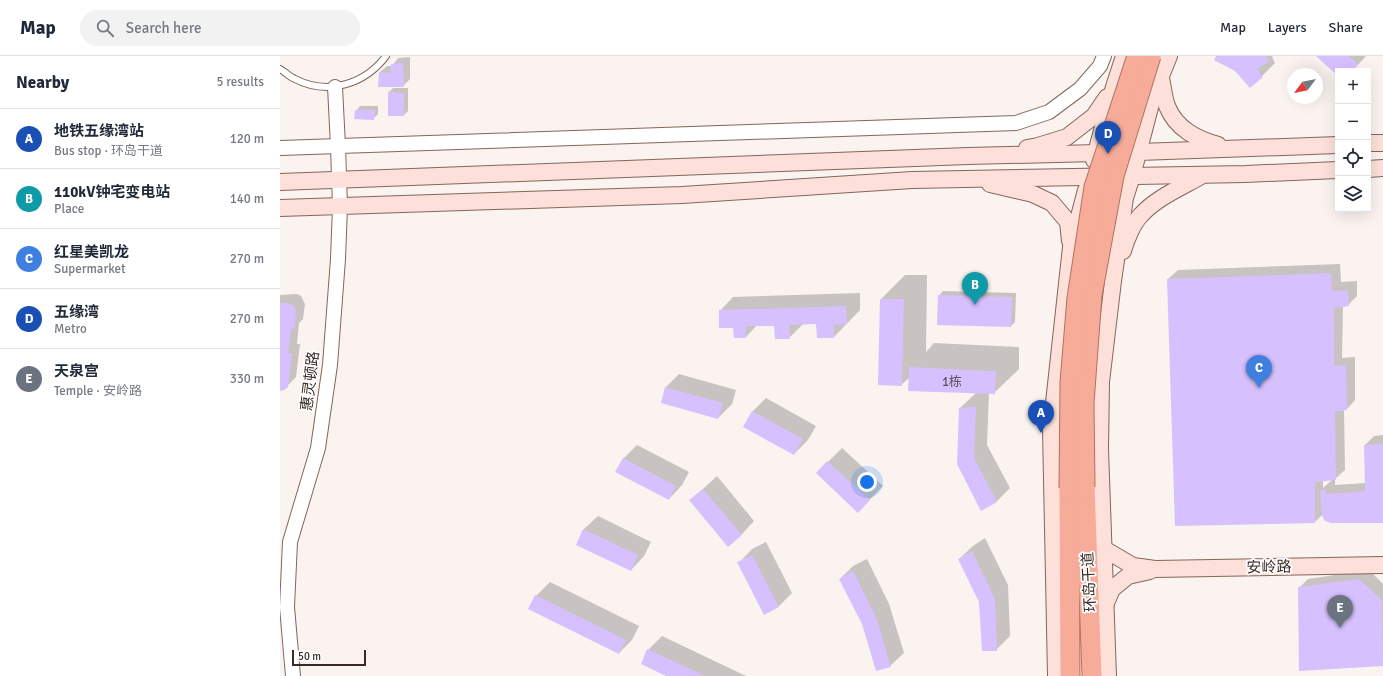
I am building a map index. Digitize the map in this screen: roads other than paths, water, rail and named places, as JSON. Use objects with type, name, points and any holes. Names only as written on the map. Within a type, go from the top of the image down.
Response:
[{"type":"highway","points":[[1077,488],[1070,382],[1076,298],[1092,194],[1137,56]]},
{"type":"highway","points":[[1077,488],[1092,295],[1114,176],[1151,56]]},
{"type":"highway","name":"环岛干道","points":[[1070,676],[1077,488]]},
{"type":"highway","name":"环岛干道","points":[[1077,488],[1092,676]]},
{"type":"main road","points":[[1056,676],[1051,430],[1071,247],[1124,56]]},
{"type":"main road","points":[[1108,676],[1100,449],[1101,382],[1125,198],[1139,152],[1153,96],[1169,56]]},
{"type":"main road","points":[[1160,78],[1167,107],[1178,125],[1201,140],[1231,149]]},
{"type":"main road","points":[[968,156],[1038,146],[1067,137],[1094,116],[1114,88]]},
{"type":"main road","points":[[1371,144],[1383,143]]},
{"type":"main road","points":[[280,182],[339,181],[968,156],[1335,145]]},
{"type":"main road","points":[[1371,169],[1383,168]]},
{"type":"main road","points":[[280,208],[682,194],[961,178],[1090,178],[1335,170]]},
{"type":"main road","points":[[1113,281],[1127,238],[1140,215],[1162,198],[1204,174]]},
{"type":"main road","points":[[961,178],[1033,194],[1052,203],[1068,222],[1071,247]]},
{"type":"main road","points":[[1104,549],[1133,566],[1155,569]]},
{"type":"main road","name":"安岭路","points":[[1155,569],[1383,565]]},
{"type":"main road","points":[[1106,604],[1112,589],[1128,576],[1155,569]]},
{"type":"street","points":[[280,148],[1016,123],[1049,112],[1080,89],[1100,66],[1104,56]]},
{"type":"street","name":"惠灵顿路","points":[[293,676],[287,607],[290,542],[318,448],[330,365],[338,259],[340,207],[335,87]]},
{"type":"lane","points":[[280,69],[295,79],[314,86],[335,87],[354,82],[372,72],[386,56]]},
{"type":"place","name":"五缘湾","points":[[1108,154]]},
{"type":"place","name":"110kV钟宅变电站","points":[[975,305]]},
{"type":"place","name":"红星美凯龙","points":[[1259,388]]},
{"type":"place","name":"地铁五缘湾站","points":[[1041,433]]},
{"type":"place","name":"天泉宫","points":[[1340,628]]}]
